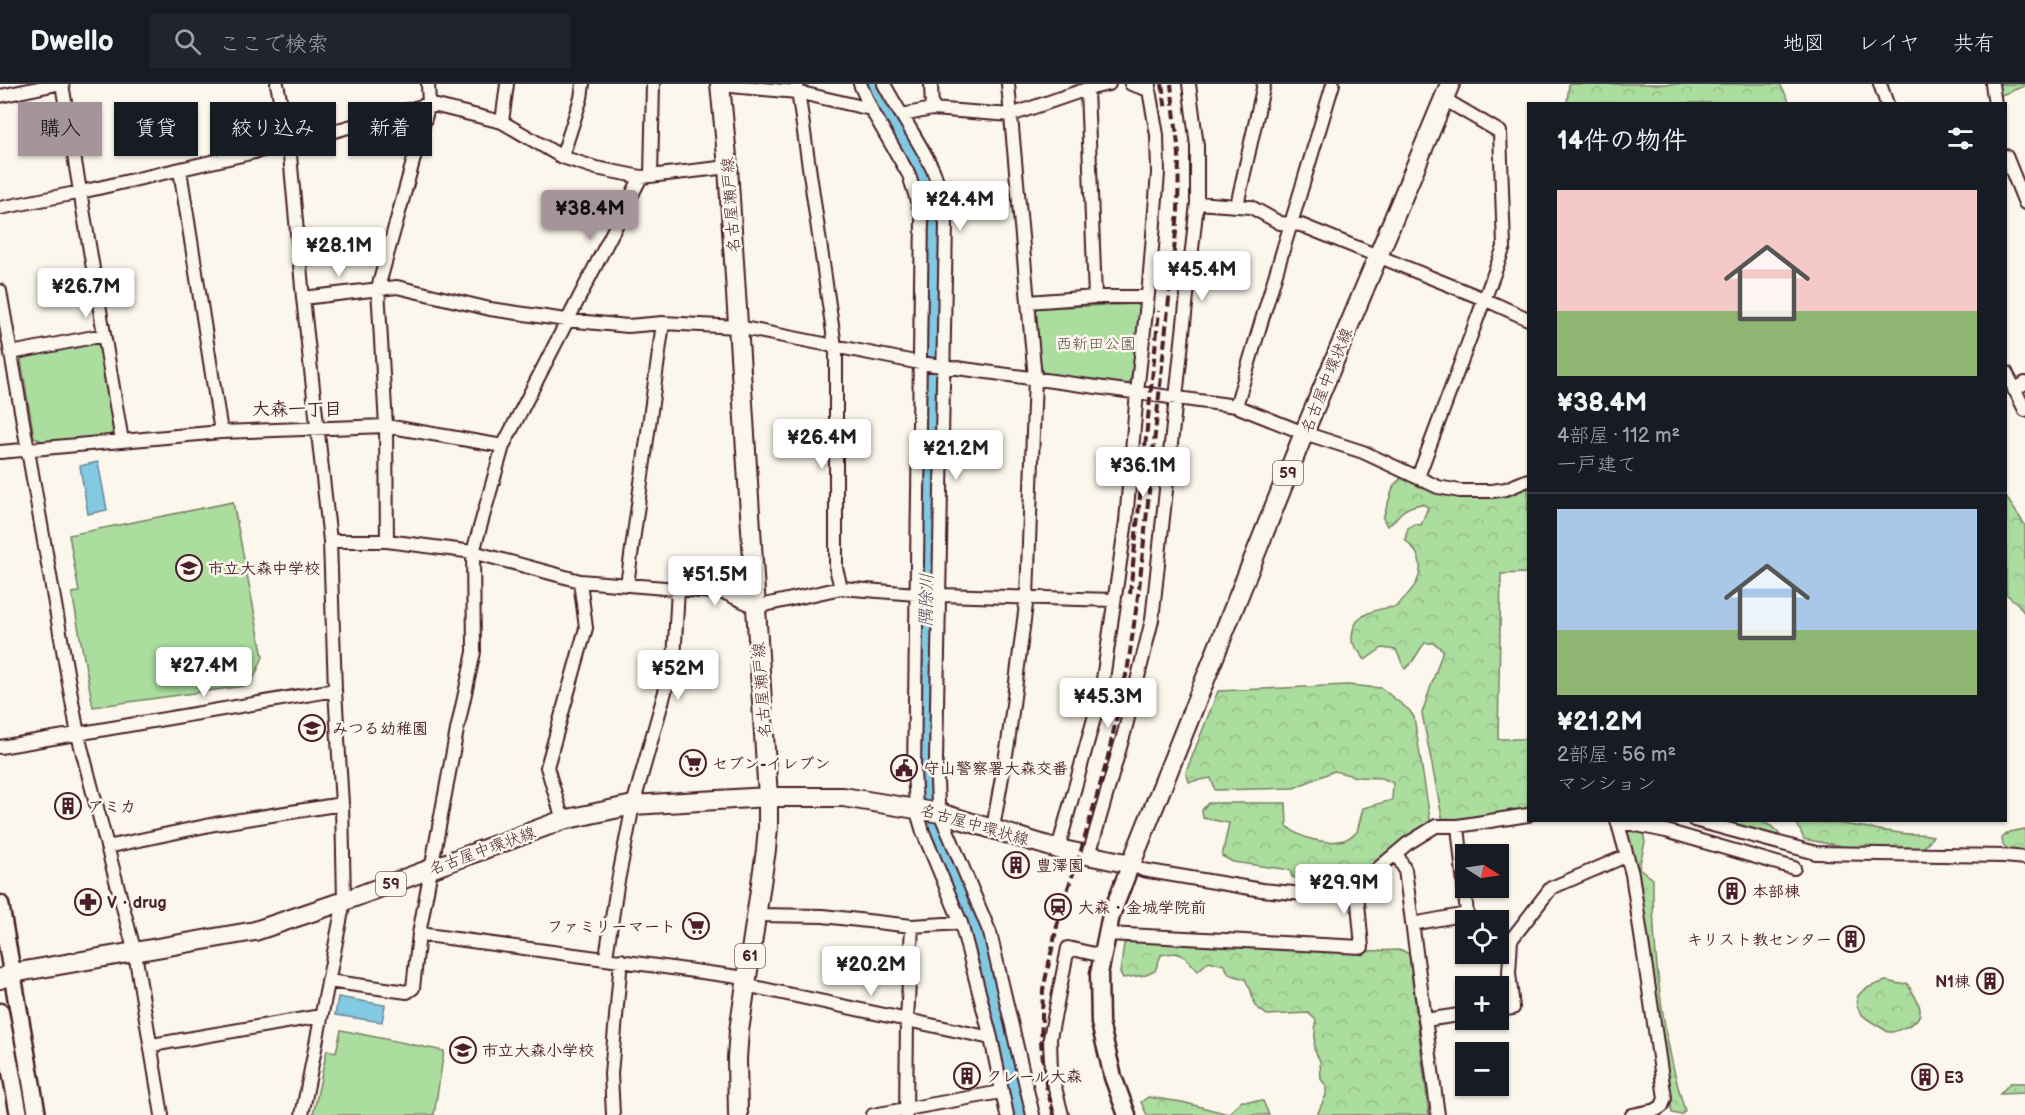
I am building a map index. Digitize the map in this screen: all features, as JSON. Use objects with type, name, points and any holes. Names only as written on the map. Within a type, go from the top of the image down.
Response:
[{"type":"main road","name":"名古屋瀬戸線","points":[[720,84],[728,167],[768,797],[768,827],[737,1058],[738,1115]]},
{"type":"main road","name":"名古屋中環状線","points":[[6,976],[255,932],[344,902],[563,820],[633,805],[768,797],[843,797],[928,810],[1058,849],[1131,864],[1305,433],[1447,92]]},
{"type":"street","points":[[0,96],[31,86],[57,84]]},
{"type":"street","points":[[62,84],[122,441]]},
{"type":"street","points":[[277,84],[281,102]]},
{"type":"street","points":[[428,84],[429,102]]},
{"type":"street","points":[[502,122],[507,84]]},
{"type":"street","points":[[562,157],[581,98],[583,84]]},
{"type":"street","points":[[328,981],[407,992],[413,988],[419,934],[474,652],[473,552],[503,446],[566,320],[646,176],[653,84]]},
{"type":"street","points":[[720,84],[797,88],[871,109]]},
{"type":"street","points":[[860,84],[871,109],[909,175],[922,217],[914,770],[928,810],[990,933],[1033,1115]]},
{"type":"street","points":[[884,84],[933,170],[946,224],[936,760],[938,802],[928,810],[923,832],[961,923],[991,1038],[1007,1115]]},
{"type":"street","points":[[931,84],[932,109]]},
{"type":"street","points":[[993,828],[1008,743],[1027,597],[1035,378],[1008,84]]},
{"type":"street","points":[[902,115],[932,109],[1011,115],[1087,88],[1109,84]]},
{"type":"street","points":[[1058,849],[1101,693],[1126,521],[1158,173],[1157,135],[1150,87],[1131,84]]},
{"type":"street","points":[[1089,855],[1125,730],[1152,620],[1197,203],[1197,147],[1190,84]]},
{"type":"street","points":[[1237,205],[1264,84]]},
{"type":"street","points":[[1236,406],[1333,84]]},
{"type":"street","points":[[1880,84],[1886,102]]},
{"type":"street","points":[[1992,84],[1995,102]]},
{"type":"street","points":[[797,88],[835,346],[836,568],[841,588]]},
{"type":"street","points":[[1087,88],[1095,297]]},
{"type":"street","points":[[1418,477],[1504,247],[1500,132],[1447,92]]},
{"type":"street","points":[[432,106],[502,122],[562,157],[596,168],[646,176],[728,167]]},
{"type":"street","points":[[0,208],[239,156]]},
{"type":"street","points":[[290,156],[303,298],[330,541],[344,902],[302,1115]]},
{"type":"street","points":[[387,541],[386,426],[378,288],[415,156]]},
{"type":"street","points":[[2007,158],[2025,203]]},
{"type":"street","points":[[180,170],[221,432]]},
{"type":"street","points":[[1197,203],[1251,207],[1280,223],[1300,225],[1378,255],[1527,319]]},
{"type":"street","points":[[303,298],[397,287],[490,309],[566,320],[628,326],[663,323],[738,327],[944,367],[1236,406],[1305,433],[1363,452],[1438,488],[1460,492],[1506,489],[1527,480]]},
{"type":"street","points":[[0,291],[78,735],[135,953],[162,1115]]},
{"type":"street","points":[[1028,302],[1095,297],[1147,297]]},
{"type":"street","points":[[627,585],[663,323]]},
{"type":"street","points":[[11,353],[104,335]]},
{"type":"street","points":[[2007,373],[2020,387],[2025,410]]},
{"type":"street","points":[[0,452],[221,432],[386,426],[503,446]]},
{"type":"street","points":[[330,541],[387,541],[473,552],[580,580],[724,593],[756,607],[841,588],[916,594]]},
{"type":"street","points":[[563,820],[547,767],[586,628],[580,580]]},
{"type":"street","points":[[606,957],[633,805],[674,660],[678,589]]},
{"type":"street","points":[[940,595],[1114,600]]},
{"type":"street","points":[[0,747],[336,690]]},
{"type":"street","points":[[107,847],[215,824],[342,804]]},
{"type":"street","points":[[1127,1115],[1113,1077],[1100,1023],[1099,974],[1111,915],[1131,864],[1143,870],[1262,890],[1314,895],[1328,894],[1375,871],[1407,844],[1436,826],[1458,826],[1527,815]]},
{"type":"street","points":[[1617,822],[1632,874],[1665,1098],[1662,1106],[1656,1110],[1632,1115]]},
{"type":"street","points":[[1622,822],[1666,831],[1794,868]]},
{"type":"street","points":[[1701,822],[1816,853],[2025,858]]},
{"type":"street","points":[[1412,924],[1467,914],[1458,826]]},
{"type":"street","points":[[1396,854],[1405,870],[1438,1115]]},
{"type":"street","points":[[1509,1008],[1512,1008],[1509,973],[1511,940],[1551,888],[1626,856]]},
{"type":"street","points":[[1107,934],[1362,946],[1356,881]]},
{"type":"street","points":[[0,904],[6,976],[37,1115]]},
{"type":"street","points":[[756,915],[823,916],[912,926],[961,923]]},
{"type":"street","points":[[906,1112],[907,1020],[912,926]]},
{"type":"street","points":[[419,934],[606,957],[746,982],[991,1038]]},
{"type":"street","points":[[1062,1115],[1051,1072],[1050,1038],[1068,948],[1103,956]]},
{"type":"street","points":[[613,1115],[611,1074],[621,960]]},
{"type":"street","points":[[0,1012],[19,1115]]},
{"type":"street","points":[[152,1045],[321,1016]]},
{"type":"street","points":[[1425,1020],[1455,1016]]},
{"type":"street","points":[[873,1115],[906,1112],[1001,1092]]},
{"type":"green space","points":[[1569,84],[1780,84],[1789,102],[1567,102]]},
{"type":"green space","points":[[1997,84],[2025,84],[2025,86],[1999,96]]},
{"type":"green space","name":"西新田公園","points":[[1136,304],[1140,308],[1131,381],[1126,385],[1045,373],[1040,370],[1035,311],[1038,308]]},
{"type":"green space","points":[[99,343],[113,431],[108,437],[41,441],[34,437],[21,360],[24,356]]},
{"type":"green space","points":[[1402,477],[1433,490],[1527,484],[1527,573],[1501,574],[1498,739],[1527,739],[1527,811],[1447,824],[1442,817],[1422,713],[1443,650],[1434,643],[1425,643],[1405,669],[1396,650],[1382,648],[1365,660],[1352,642],[1353,629],[1361,618],[1378,610],[1396,607],[1412,590],[1419,577],[1420,562],[1417,554],[1405,539],[1408,528],[1414,524],[1421,525],[1428,507],[1422,504],[1409,508],[1387,526],[1383,518],[1394,485]]},
{"type":"green space","points":[[2007,498],[2025,525],[2025,614],[2007,595]]},
{"type":"green space","points":[[233,502],[263,657],[251,685],[93,707],[72,593],[79,592],[69,535]]},
{"type":"green space","points":[[1347,685],[1381,688],[1409,710],[1414,717],[1430,819],[1429,829],[1370,868],[1329,885],[1292,877],[1290,870],[1233,862],[1222,856],[1229,823],[1203,818],[1202,810],[1208,803],[1286,803],[1287,826],[1292,831],[1329,842],[1346,839],[1357,832],[1363,808],[1392,800],[1393,783],[1382,778],[1357,777],[1334,771],[1294,788],[1215,790],[1211,778],[1189,782],[1186,772],[1218,691]]},
{"type":"green space","points":[[1726,822],[1763,822],[1776,830],[1781,837]]},
{"type":"green space","points":[[1796,822],[1835,823],[1904,834],[1933,836],[1923,849],[1917,850],[1845,847],[1804,839]]},
{"type":"green space","points":[[1627,829],[1643,832],[1645,842],[1639,868],[1653,879],[1654,936],[1660,996],[1677,1084],[1685,1111],[1681,1115],[1672,1113],[1638,873],[1624,831]]},
{"type":"green space","points":[[2025,829],[2025,852],[2010,851],[2003,845],[2002,838],[2009,832]]},
{"type":"green space","points":[[1132,939],[1367,951],[1402,950],[1409,954],[1429,1115],[1317,1115],[1326,1095],[1326,1086],[1321,1079],[1320,1061],[1314,1049],[1316,1020],[1308,1013],[1267,1015],[1255,1006],[1245,979],[1229,974],[1224,965],[1209,961],[1198,971],[1186,958],[1174,953],[1161,955],[1155,971],[1146,975],[1123,978],[1120,973],[1124,944]]},
{"type":"green space","points":[[1886,981],[1907,983],[1920,1007],[1920,1013],[1914,1023],[1893,1032],[1888,1032],[1865,1018],[1857,1005],[1859,994],[1863,990]]},
{"type":"green space","points":[[341,1030],[444,1051],[434,1115],[313,1115],[327,1050],[336,1052]]},
{"type":"green space","points":[[2010,1083],[2025,1083],[2025,1093],[2000,1094]]},
{"type":"green space","points":[[1148,1097],[1182,1102],[1228,1114],[1242,1101],[1263,1101],[1269,1115],[1147,1115],[1141,1102]]},
{"type":"water","points":[[98,462],[107,510],[88,514],[80,466]]},
{"type":"water","points":[[338,997],[385,1005],[382,1022],[335,1015]]},
{"type":"waterway","name":"隅除川","points":[[873,84],[919,172],[926,190],[934,229],[929,549],[922,764],[930,819],[979,942],[1008,1072],[1024,1115]]},
{"type":"railway","points":[[1162,84],[1166,110]]},
{"type":"railway","points":[[1054,1115],[1046,1085],[1041,1043],[1043,990],[1061,908],[1080,854],[1107,761],[1128,666],[1139,589],[1178,212],[1179,154],[1171,84]]},
{"type":"railway","points":[[1130,594],[1159,311]]},
{"type":"place","name":"市立大森中学校","points":[[189,568]]},
{"type":"place","name":"みつる幼稚園","points":[[312,728]]},
{"type":"place","name":"セブン-イレブン","points":[[693,763]]},
{"type":"place","name":"守山警察署大森交番","points":[[904,768]]},
{"type":"place","name":"アミカ","points":[[68,806]]},
{"type":"place","name":"豊澤園","points":[[1016,865]]},
{"type":"place","name":"本部棟","points":[[1732,891]]},
{"type":"place","name":"V・drug","points":[[88,902]]},
{"type":"place","name":"大森・金城学院前","points":[[1058,907]]},
{"type":"place","name":"ファミリーマート","points":[[696,926]]},
{"type":"place","name":"キリスト教センター","points":[[1851,939]]},
{"type":"place","name":"N1棟","points":[[1990,981]]},
{"type":"place","name":"市立大森小学校","points":[[463,1050]]},
{"type":"place","name":"クレール大森","points":[[967,1076]]},
{"type":"place","name":"E3","points":[[1925,1077]]},
{"type":"district","name":"大森一丁目","points":[[297,409]]}]
